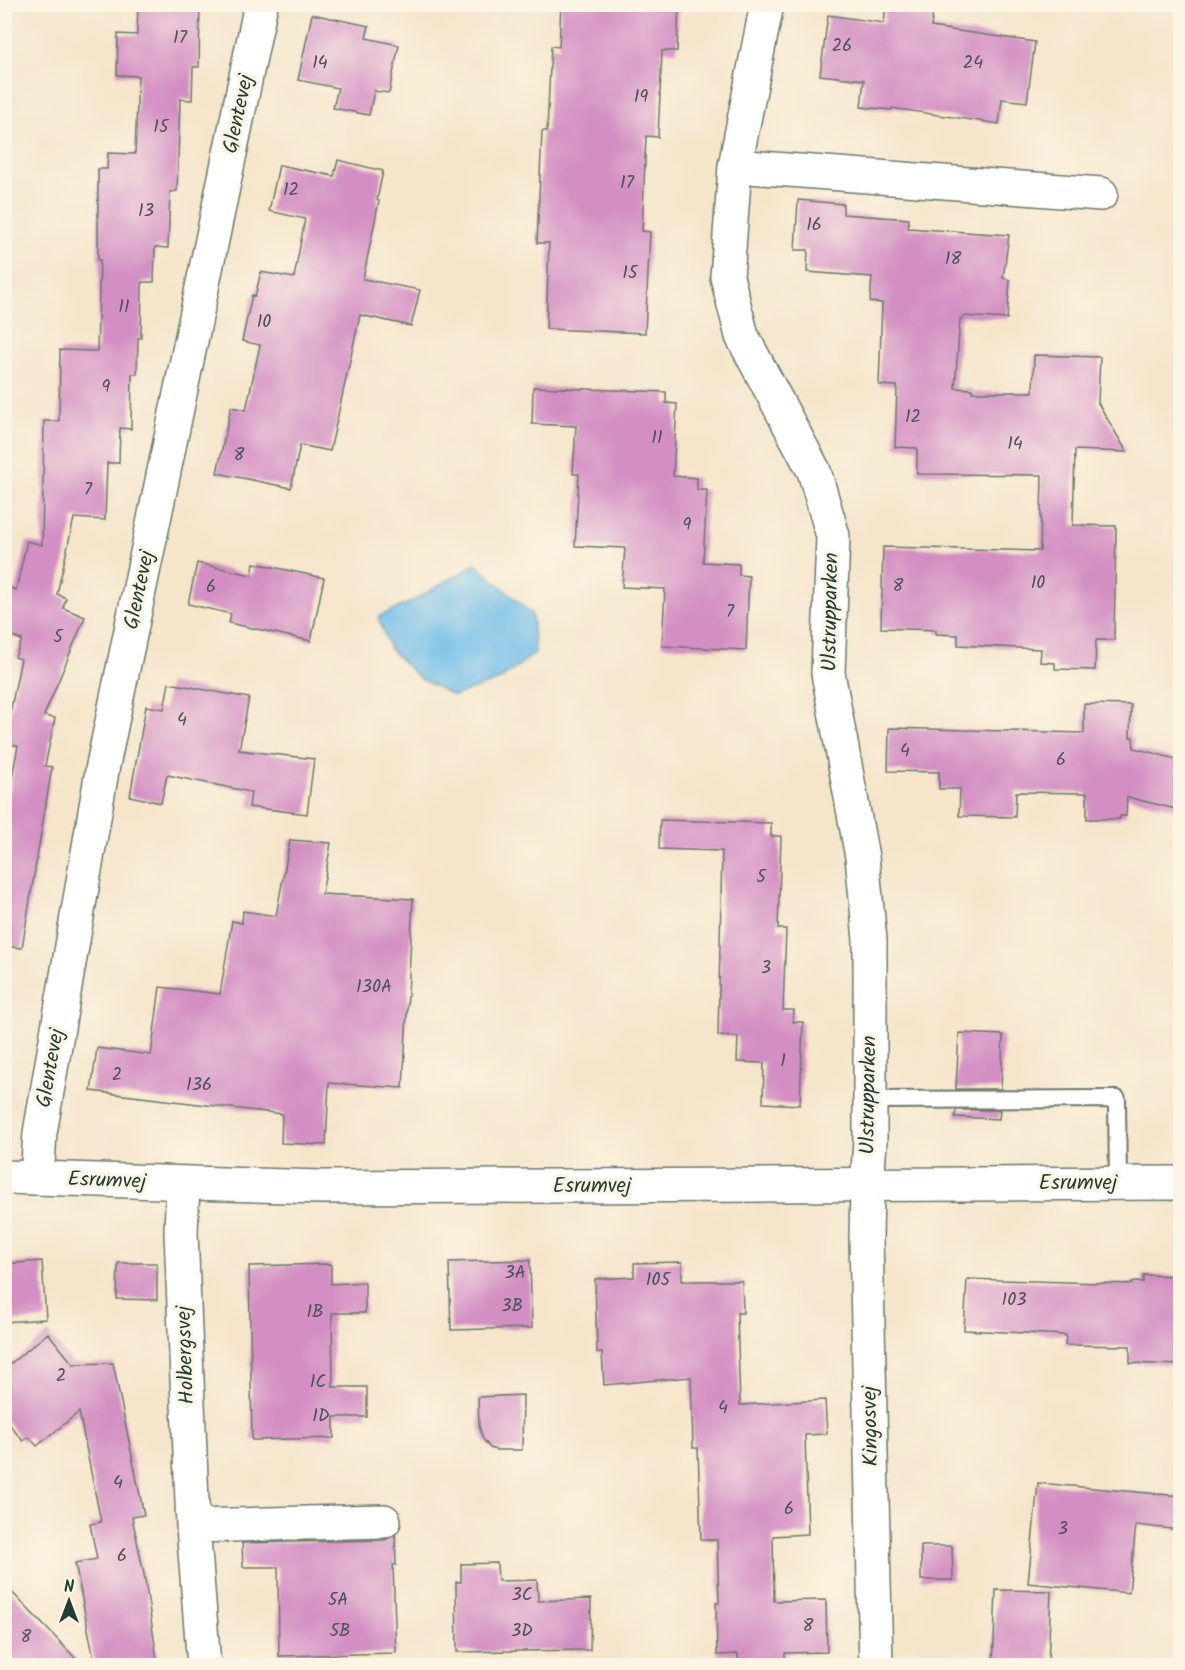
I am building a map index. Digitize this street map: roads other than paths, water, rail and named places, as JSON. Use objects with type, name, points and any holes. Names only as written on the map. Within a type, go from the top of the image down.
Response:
[{"type":"street","name":"Glentevej","points":[[37,1178],[40,1133],[103,765],[261,4]]},
{"type":"street","name":"Ulstrupparken","points":[[767,4],[735,166],[727,277],[742,336],[814,471],[833,536],[828,673],[862,858],[869,928],[870,1100],[867,1186]]},
{"type":"street","points":[[735,166],[1101,194]]},
{"type":"street","name":"Esrumvej","points":[[4,1178],[321,1187],[1180,1184]]},
{"type":"street","name":"Holbergsvej","points":[[183,1184],[181,1232],[193,1526],[204,1665]]},
{"type":"street","name":"Kingosvej","points":[[867,1186],[866,1239],[876,1665]]},
{"type":"street","points":[[193,1526],[384,1521]]},
{"type":"lane","points":[[870,1100],[1117,1099],[1118,1184]]},
{"type":"water","points":[[476,564],[532,614],[535,653],[500,680],[454,696],[419,678],[390,649],[378,617],[411,602]]}]
